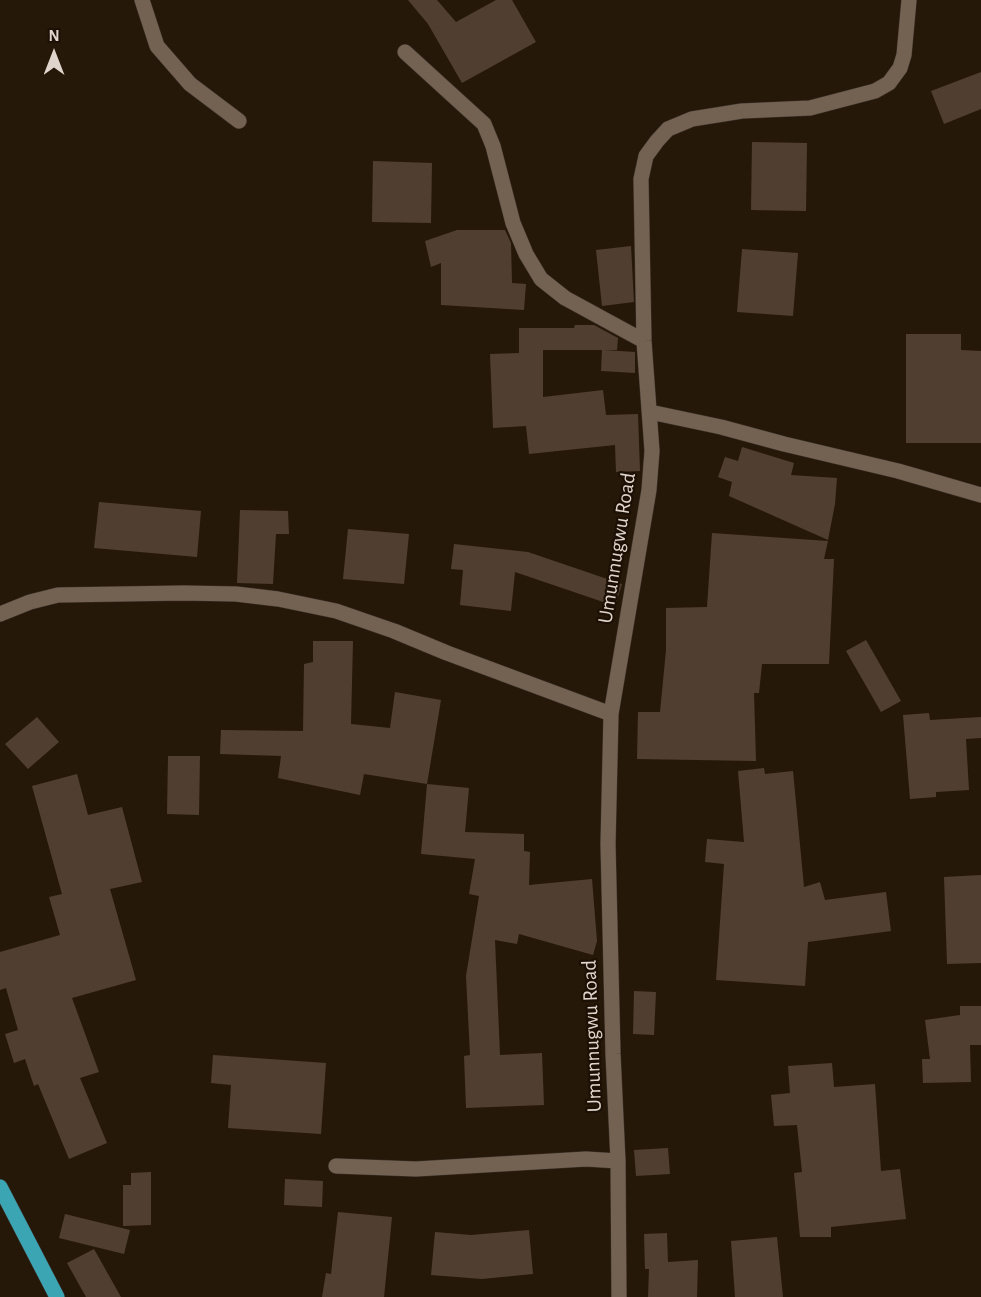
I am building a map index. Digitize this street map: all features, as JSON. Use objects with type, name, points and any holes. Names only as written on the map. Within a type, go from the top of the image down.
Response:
[{"type":"main road","points":[[0,1187],[57,1297]]},
{"type":"street","points":[[142,0],[157,46],[190,84],[239,121]]},
{"type":"street","name":"Umunnugwu Road","points":[[619,1297],[618,1161],[608,856],[611,714],[649,490],[652,451],[644,341],[640,179],[646,156],[657,141],[668,129],[692,119],[742,111],[810,108],[874,91],[889,83],[900,68],[904,56],[909,0]]},
{"type":"street","points":[[405,52],[484,124],[494,146],[513,223],[526,254],[541,279],[565,298],[644,341]]},
{"type":"street","points":[[650,412],[721,427],[898,471],[981,495]]},
{"type":"street","points":[[0,614],[30,602],[58,595],[184,593],[236,594],[278,599],[336,611],[394,631],[611,714]]},
{"type":"street","points":[[336,1166],[416,1168],[586,1159],[618,1161]]},
{"type":"building","points":[[408,0],[437,0],[456,22],[496,0],[512,0],[536,42],[462,83],[428,24]]},
{"type":"building","points":[[981,72],[981,109],[944,124],[931,91]]},
{"type":"building","points":[[752,142],[807,143],[806,211],[751,210]]},
{"type":"building","points":[[373,161],[432,163],[431,223],[372,222]]},
{"type":"building","points":[[457,230],[505,230],[511,243],[512,283],[526,284],[524,310],[441,305],[441,263],[431,267],[425,241]]},
{"type":"building","points":[[631,246],[634,302],[602,306],[596,250]]},
{"type":"building","points":[[742,249],[798,253],[793,316],[737,312]]},
{"type":"building","points":[[575,325],[594,325],[618,338],[617,350],[604,350],[635,352],[635,373],[601,371],[602,350],[543,350],[543,397],[603,390],[606,415],[638,414],[640,471],[616,472],[615,445],[529,454],[526,426],[493,428],[490,354],[519,353],[519,328],[574,328]]},
{"type":"building","points":[[906,334],[961,334],[961,350],[981,351],[981,443],[906,443]]},
{"type":"building","points":[[742,447],[794,463],[791,475],[837,478],[828,540],[729,496],[732,482],[718,477],[725,457],[738,461]]},
{"type":"building","points":[[99,502],[201,511],[197,557],[94,548]]},
{"type":"building","points":[[240,510],[288,511],[289,534],[276,534],[273,584],[237,583]]},
{"type":"building","points":[[348,529],[409,534],[404,584],[343,579]]},
{"type":"building","points":[[712,533],[828,541],[824,559],[834,559],[829,664],[762,664],[759,693],[754,693],[756,761],[637,759],[638,712],[660,712],[666,650],[666,608],[707,607]]},
{"type":"building","points":[[454,544],[528,552],[622,584],[615,606],[515,572],[511,611],[460,605],[463,570],[451,569]]},
{"type":"building","points":[[866,640],[901,701],[881,712],[846,651]]},
{"type":"building","points":[[313,641],[353,641],[351,724],[390,728],[395,692],[441,700],[427,784],[364,774],[360,795],[278,778],[281,756],[220,754],[221,730],[303,731],[304,664],[313,662]]},
{"type":"building","points":[[929,713],[930,720],[981,717],[981,738],[966,739],[969,790],[936,792],[936,797],[910,799],[903,715]]},
{"type":"building","points":[[37,717],[59,742],[28,769],[5,744]]},
{"type":"building","points":[[168,756],[200,756],[199,815],[167,814]]},
{"type":"building","points":[[764,768],[765,774],[793,771],[804,887],[820,882],[825,900],[886,892],[891,931],[808,942],[805,986],[716,980],[724,864],[705,862],[707,839],[744,842],[738,771]]},
{"type":"building","points":[[77,774],[88,815],[122,807],[142,882],[110,889],[136,980],[72,998],[99,1072],[80,1078],[107,1143],[69,1159],[38,1084],[34,1086],[25,1059],[14,1063],[5,1034],[18,1030],[6,988],[0,990],[0,952],[60,935],[49,897],[62,894],[32,786]]},
{"type":"building","points":[[427,784],[469,788],[465,832],[524,834],[524,851],[530,852],[529,885],[592,879],[597,941],[593,955],[519,934],[517,944],[495,940],[500,1055],[542,1053],[544,1105],[466,1108],[464,1056],[470,1055],[466,976],[479,896],[469,894],[475,859],[421,854]]},
{"type":"building","points":[[981,875],[981,963],[947,964],[944,877]]},
{"type":"building","points":[[634,991],[656,992],[654,1035],[633,1034]]},
{"type":"building","points":[[960,1006],[981,1006],[981,1045],[970,1045],[971,1082],[923,1083],[922,1059],[930,1059],[925,1020],[960,1015]]},
{"type":"building","points":[[213,1055],[326,1063],[321,1134],[228,1128],[231,1085],[211,1083]]},
{"type":"building","points":[[832,1063],[834,1087],[875,1084],[881,1171],[900,1169],[906,1219],[831,1227],[831,1237],[800,1237],[794,1173],[802,1172],[797,1125],[774,1126],[771,1095],[790,1093],[788,1066]]},
{"type":"building","points":[[668,1148],[670,1174],[636,1176],[634,1150]]},
{"type":"building","points":[[151,1172],[151,1225],[123,1226],[123,1185],[131,1185],[131,1173]]},
{"type":"building","points":[[285,1179],[323,1181],[322,1207],[284,1205]]},
{"type":"building","points":[[338,1212],[392,1217],[384,1297],[322,1297],[326,1273],[331,1274]]},
{"type":"building","points":[[65,1214],[130,1230],[124,1254],[59,1238]]},
{"type":"building","points":[[529,1230],[533,1274],[482,1279],[431,1275],[435,1232],[471,1235]]},
{"type":"building","points":[[667,1233],[668,1262],[698,1260],[697,1297],[648,1297],[649,1269],[645,1269],[644,1234]]},
{"type":"building","points":[[777,1237],[783,1297],[735,1297],[731,1241]]},
{"type":"building","points":[[94,1249],[121,1297],[86,1297],[67,1263]]}]
